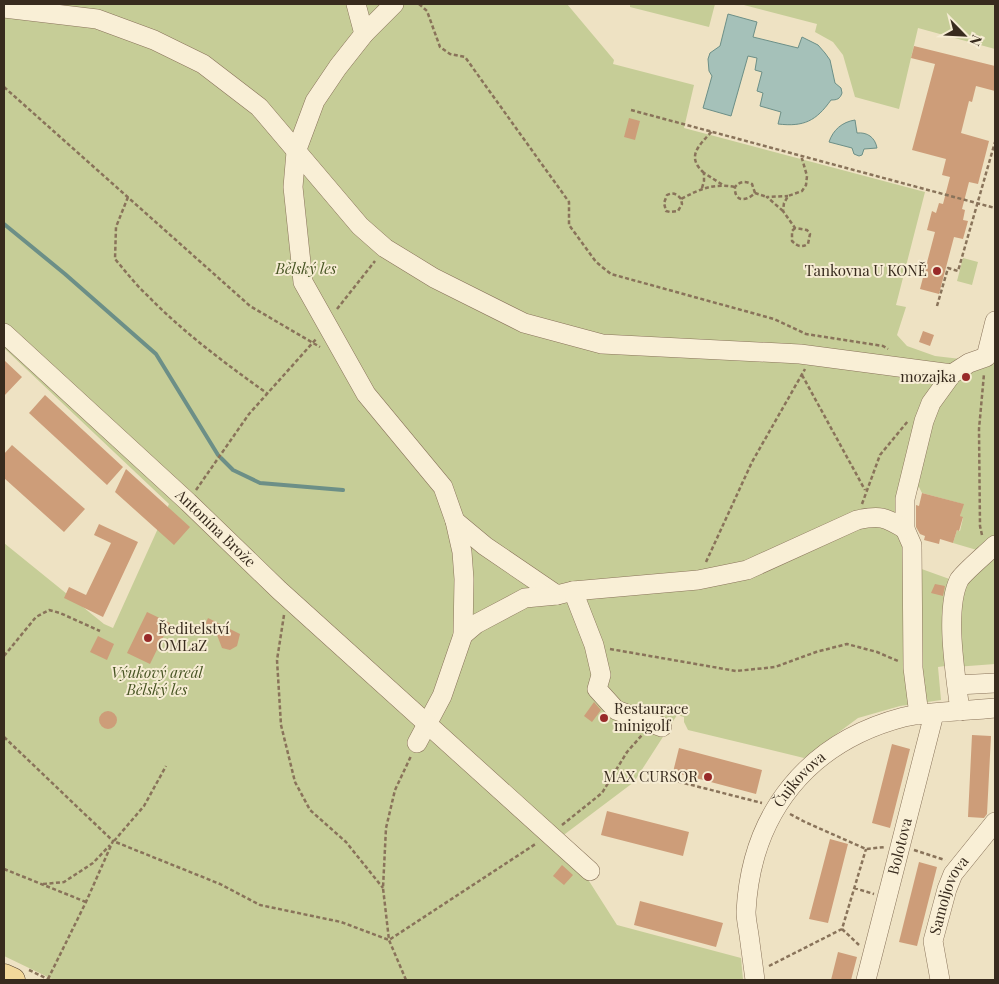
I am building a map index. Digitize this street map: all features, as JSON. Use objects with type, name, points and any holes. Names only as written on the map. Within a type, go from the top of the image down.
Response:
[{"type":"main road","points":[[4,976],[13,980]]},
{"type":"street","points":[[394,4],[364,34],[338,67],[315,101],[296,152],[293,187],[303,282],[366,394],[442,487],[455,521],[462,552],[464,580],[463,635],[442,696],[417,743]]},
{"type":"street","points":[[357,7],[368,17],[378,20]]},
{"type":"street","points":[[357,7],[364,34]]},
{"type":"street","points":[[4,8],[97,19],[162,44],[203,64],[258,107],[360,226],[385,248],[434,278],[524,323],[602,344],[814,355],[952,374]]},
{"type":"street","points":[[927,715],[914,668],[912,544],[906,529],[905,499],[924,421],[931,403],[952,374],[969,363],[986,357],[995,321]]},
{"type":"street","name":"Antonína Brože","points":[[4,333],[188,502],[245,566],[284,594],[590,871]]},
{"type":"street","points":[[463,635],[476,624],[525,598],[698,580],[747,570],[857,520],[874,516],[891,520],[906,529]]},
{"type":"street","points":[[455,521],[484,546],[565,593],[594,645],[601,675],[597,690],[616,710],[662,727]]},
{"type":"street","points":[[960,711],[954,654],[952,606],[960,579],[991,549]]},
{"type":"street","points":[[957,685],[995,682]]},
{"type":"street","name":"Čujkovova","points":[[762,977],[746,914],[752,869],[764,831],[777,807],[808,766],[839,743],[870,728],[906,717],[995,708]]},
{"type":"street","name":"Bolotova","points":[[866,980],[901,845],[927,715]]},
{"type":"street","name":"Samoljovova","points":[[940,980],[933,942],[947,889],[953,874],[995,822]]},
{"type":"path","points":[[419,4],[427,11],[440,47],[450,54],[464,57],[569,202],[569,225],[596,262],[611,274],[774,319],[806,334],[883,346],[891,352]]},
{"type":"path","points":[[4,87],[250,306],[322,348]]},
{"type":"path","points":[[631,110],[995,208]]},
{"type":"path","points":[[712,131],[697,148],[695,161],[698,168],[723,185]]},
{"type":"path","points":[[937,306],[948,268],[958,270],[995,142]]},
{"type":"path","points":[[755,193],[767,197],[788,196],[802,191],[806,185],[807,176],[801,156]]},
{"type":"path","points":[[702,188],[704,173]]},
{"type":"path","points":[[681,199],[702,188],[723,185],[735,187],[742,182],[752,184],[755,193]]},
{"type":"path","points":[[735,187],[735,192],[743,200],[748,199],[755,193]]},
{"type":"path","points":[[676,194],[681,199],[682,204],[678,211],[670,212],[666,210],[664,203],[667,195],[676,194]]},
{"type":"path","points":[[783,211],[784,203],[788,196]]},
{"type":"path","points":[[128,197],[116,227],[115,259],[149,297],[189,334],[268,394]]},
{"type":"path","points":[[767,197],[783,211],[795,228],[807,230],[810,234],[808,244],[799,247],[792,241],[792,231],[795,228]]},
{"type":"path","points":[[188,502],[249,414],[314,343],[326,323],[385,248]]},
{"type":"path","points":[[698,580],[752,462],[814,355]]},
{"type":"path","points":[[986,357],[979,429],[980,526],[991,549]]},
{"type":"path","points":[[802,375],[866,492]]},
{"type":"path","points":[[857,520],[880,455],[906,423],[931,403]]},
{"type":"path","points":[[284,594],[284,617],[278,660],[281,725],[295,782],[310,810],[346,842],[384,888]]},
{"type":"path","points":[[4,656],[36,617],[49,610],[100,630]]},
{"type":"path","points":[[594,645],[736,671],[775,667],[816,652],[847,644],[877,652],[914,668]]},
{"type":"path","points":[[389,940],[550,834],[602,793],[627,752],[642,736],[662,727]]},
{"type":"path","points":[[4,737],[113,841],[220,884],[260,905],[341,922],[389,940]]},
{"type":"path","points":[[406,980],[389,940],[384,888],[386,828],[396,790],[417,743]]},
{"type":"path","points":[[43,884],[64,882],[94,863],[144,806],[166,766]]},
{"type":"path","points":[[672,780],[777,807],[805,822],[866,849],[901,845],[960,866]]},
{"type":"path","points":[[48,979],[86,902],[113,841]]},
{"type":"path","points":[[762,977],[768,967],[842,929],[866,849]]},
{"type":"path","points":[[4,869],[86,902]]},
{"type":"path","points":[[854,888],[887,897]]},
{"type":"path","points":[[842,929],[872,957]]},
{"type":"path","points":[[767,959],[768,967]]},
{"type":"green space","name":"Bělský les","points":[[4,4],[567,4],[614,60],[613,64],[694,85],[684,128],[925,192],[896,305],[906,307],[897,335],[907,346],[935,356],[995,363],[995,664],[955,667],[952,606],[960,579],[987,553],[953,543],[957,530],[960,531],[963,518],[960,516],[963,504],[922,493],[919,487],[909,504],[909,542],[916,567],[955,581],[950,605],[952,665],[938,667],[941,700],[900,706],[858,718],[804,758],[688,730],[684,717],[677,715],[634,782],[561,837],[617,925],[741,958],[743,980],[54,980],[4,956],[4,543],[104,624],[113,628],[169,504],[4,348]]},
{"type":"green space","points":[[630,4],[715,4],[709,27],[630,7]]},
{"type":"green space","points":[[740,4],[995,4],[995,49],[918,28],[899,109],[855,97],[843,55],[833,42],[815,32],[817,24]]},
{"type":"green space","points":[[963,258],[978,262],[972,285],[957,281]]},
{"type":"water","points":[[728,14],[757,22],[753,37],[798,48],[802,37],[818,45],[830,60],[835,83],[841,88],[842,93],[840,97],[831,100],[820,113],[809,121],[787,125],[778,124],[781,112],[760,106],[763,93],[757,91],[762,72],[755,70],[757,58],[748,56],[731,116],[703,108],[712,76],[709,71],[708,59],[710,53],[720,46]]},
{"type":"water","points":[[855,120],[857,133],[864,133],[870,136],[877,148],[864,149],[862,155],[859,156],[854,154],[852,148],[829,142],[839,127]]},
{"type":"building","points":[[914,46],[995,66],[995,91],[976,86],[972,102],[969,101],[961,133],[989,141],[978,184],[969,182],[962,209],[965,210],[963,220],[968,221],[963,239],[954,237],[939,294],[920,289],[935,232],[927,230],[932,211],[936,213],[939,203],[943,204],[950,177],[942,175],[946,159],[912,150],[935,64],[911,58]]},
{"type":"building","points":[[629,118],[640,121],[635,140],[624,137]]},
{"type":"building","points":[[923,331],[934,335],[930,346],[919,342]]},
{"type":"building","points":[[4,360],[22,377],[4,396]]},
{"type":"building","points":[[45,395],[123,467],[107,485],[29,413]]},
{"type":"building","points":[[12,445],[85,509],[64,532],[4,478],[4,454]]},
{"type":"building","points":[[126,469],[190,527],[174,545],[115,492]]},
{"type":"building","points":[[922,493],[964,504],[960,516],[963,517],[953,543],[940,539],[939,544],[924,540],[925,536],[920,534],[916,527],[916,505],[919,506]]},
{"type":"building","points":[[99,524],[138,542],[103,617],[64,598],[69,587],[86,595],[111,543],[94,535]]},
{"type":"building","points":[[935,584],[945,586],[943,596],[931,593]]},
{"type":"building","name":"Ředitelství OMLaZ","points":[[147,612],[170,623],[150,664],[127,653]]},
{"type":"building","points":[[208,618],[240,634],[237,646],[230,650],[222,648],[217,635],[203,629]]},
{"type":"building","points":[[98,636],[114,644],[107,660],[90,652]]},
{"type":"building","points":[[594,702],[601,710],[592,722],[584,716]]},
{"type":"building","points":[[108,711],[114,714],[117,720],[114,726],[108,729],[102,726],[99,720],[102,714]]},
{"type":"building","points":[[972,735],[991,736],[987,814],[984,818],[968,817]]},
{"type":"building","points":[[892,744],[910,749],[890,828],[872,823]]},
{"type":"building","points":[[679,748],[762,770],[756,794],[673,772]]},
{"type":"building","points":[[607,811],[689,832],[683,856],[601,835]]},
{"type":"building","points":[[830,839],[848,844],[828,923],[809,919]]},
{"type":"building","points":[[919,862],[937,867],[917,946],[899,942]]},
{"type":"building","points":[[562,865],[573,875],[564,885],[553,876]]},
{"type":"building","points":[[640,901],[723,923],[716,947],[634,925]]},
{"type":"building","points":[[838,952],[857,957],[851,980],[831,980]]},
{"type":"waterway","points":[[4,224],[65,274],[156,354],[218,455]]},
{"type":"waterway","points":[[221,458],[233,470],[260,483],[343,490]]},
{"type":"place","name":"Tankovna U KONĚ","points":[[937,271]]},
{"type":"place","name":"mozajka","points":[[966,377]]},
{"type":"place","name":"Ředitelství OMLaZ","points":[[148,638]]},
{"type":"place","name":"Restaurace minigolf","points":[[604,718]]},
{"type":"place","name":"MAX CURSOR","points":[[708,777]]},
{"type":"park label","name":"Výukový areál Bělský les","points":[[157,682]]}]
